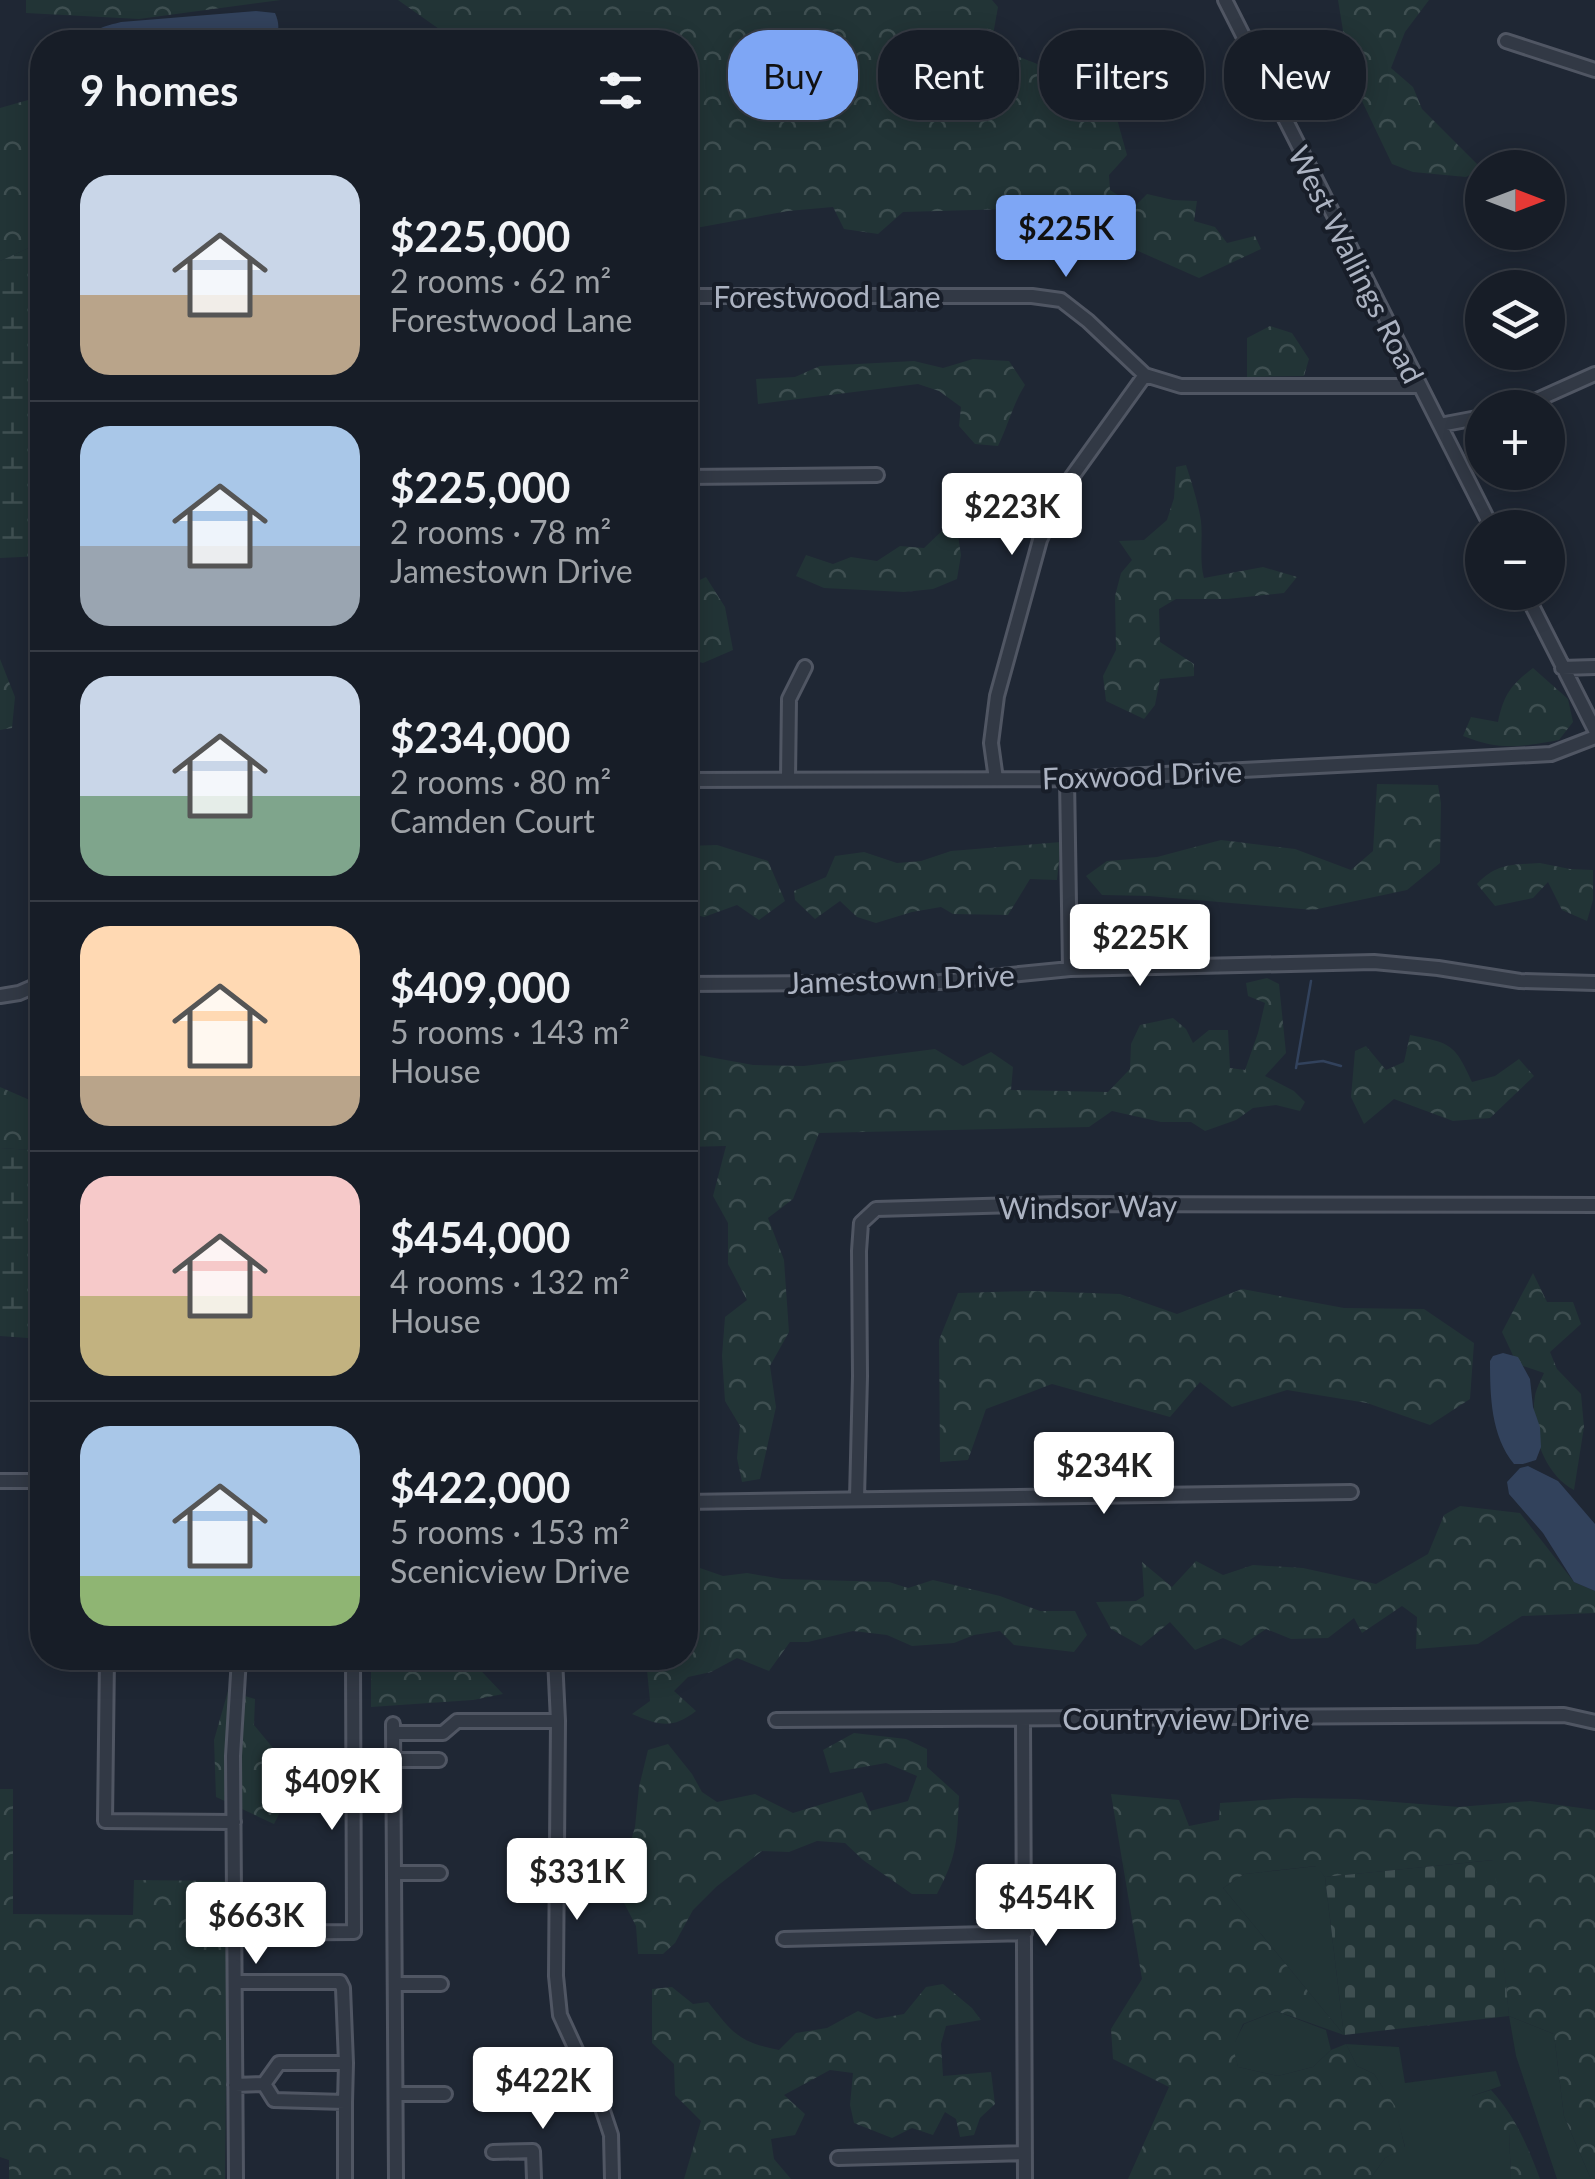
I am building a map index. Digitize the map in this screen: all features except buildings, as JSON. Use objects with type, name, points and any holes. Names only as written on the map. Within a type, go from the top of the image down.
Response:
[{"type":"street","name":"West Wallings Road","points":[[1225,0],[1483,510]]},
{"type":"street","points":[[1506,41],[1595,70]]},
{"type":"street","name":"Forestwood Lane","points":[[698,296],[1032,296],[1061,300],[1145,375]]},
{"type":"street","points":[[1559,390],[1595,374]]},
{"type":"street","points":[[996,779],[991,743],[997,696],[1040,540],[1066,485],[1145,375],[1181,386],[1418,386]]},
{"type":"street","points":[[1440,425],[1465,420]]},
{"type":"street","points":[[698,477],[877,475]]},
{"type":"street","points":[[1534,610],[1595,734]]},
{"type":"street","points":[[788,779],[788,698],[805,667]]},
{"type":"street","points":[[1562,668],[1595,667]]},
{"type":"street","name":"Foxwood Drive","points":[[698,780],[1067,779],[1551,754],[1595,734]]},
{"type":"street","points":[[1067,779],[1070,969]]},
{"type":"street","name":"Jamestown Drive","points":[[698,984],[940,982],[1070,969],[1374,962],[1520,981],[1595,983]]},
{"type":"street","points":[[0,996],[30,988]]},
{"type":"street","name":"Windsor Way","points":[[857,1498],[859,1250],[861,1223],[876,1210],[1058,1204],[1595,1205]]},
{"type":"street","points":[[0,1480],[30,1481]]},
{"type":"street","points":[[698,1502],[1352,1492]]},
{"type":"street","points":[[106,1670],[105,1821],[234,1822]]},
{"type":"street","points":[[236,2179],[234,1756],[238,1670]]},
{"type":"street","points":[[234,1932],[354,1932],[354,1670]]},
{"type":"street","points":[[556,1670],[556,1976],[560,2015],[611,2135],[612,2179]]},
{"type":"street","name":"Countryview Drive","points":[[776,1720],[1564,1715],[1595,1722]]},
{"type":"street","points":[[1024,1719],[1025,2179]]},
{"type":"street","points":[[396,2179],[393,1728],[443,1733],[458,1721],[558,1721]]},
{"type":"street","points":[[394,1760],[439,1760]]},
{"type":"street","points":[[394,1873],[440,1873]]},
{"type":"street","points":[[784,1939],[1025,1933]]},
{"type":"street","points":[[235,1982],[340,1982],[346,2064],[345,2179]]},
{"type":"street","points":[[395,1984],[441,1984]]},
{"type":"street","points":[[264,2084],[280,2063],[346,2064]]},
{"type":"street","points":[[236,2084],[264,2084]]},
{"type":"street","points":[[264,2084],[274,2100],[345,2102]]},
{"type":"street","points":[[396,2094],[445,2094]]},
{"type":"street","points":[[493,2152],[533,2151],[534,2179]]},
{"type":"street","points":[[838,2158],[1025,2154]]},
{"type":"green space","points":[[26,0],[281,0],[139,19],[26,13]]},
{"type":"green space","points":[[398,0],[992,0],[998,7],[994,30],[878,30],[878,120],[1019,120],[1019,57],[1039,65],[1039,120],[1117,120],[1127,155],[1109,175],[1110,190],[1135,206],[1147,194],[1197,201],[1194,221],[1215,227],[1227,243],[1255,236],[1261,249],[1199,278],[1041,208],[903,212],[878,234],[844,229],[833,207],[698,228],[698,30],[440,30]]},
{"type":"green space","points":[[1338,0],[1429,0],[1405,32],[1391,68],[1413,87],[1422,109],[1465,152],[1465,177],[1413,172],[1392,164],[1366,109],[1366,30],[1343,30]]},
{"type":"green space","points":[[30,99],[30,247],[0,261],[0,108]]},
{"type":"green space","points":[[30,247],[30,557],[0,558],[0,261]]},
{"type":"green space","points":[[1270,326],[1292,333],[1309,359],[1304,376],[1247,377],[1247,338]]},
{"type":"green space","points":[[973,359],[1009,361],[1025,385],[998,446],[975,444],[959,426],[961,407],[939,391],[918,384],[758,404],[756,379],[795,377],[820,366],[914,361],[943,368]]},
{"type":"green space","points":[[1186,465],[1201,521],[1204,578],[1263,567],[1297,577],[1284,593],[1176,599],[1159,609],[1160,642],[1194,664],[1194,676],[1160,679],[1155,705],[1144,719],[1106,701],[1103,676],[1116,650],[1115,596],[1121,573],[1132,560],[1119,541],[1144,540],[1167,520],[1174,498],[1176,467]]},
{"type":"green space","points":[[944,529],[957,529],[961,555],[957,579],[933,589],[904,592],[824,588],[796,576],[806,555],[833,564],[851,557],[877,561],[900,546],[924,548]]},
{"type":"green space","points":[[706,577],[725,607],[733,650],[703,663],[698,662],[698,581]]},
{"type":"green space","points":[[0,659],[15,697],[12,728],[0,730]]},
{"type":"green space","points":[[1533,668],[1568,699],[1573,722],[1559,740],[1510,746],[1463,736],[1471,717],[1498,722],[1510,691]]},
{"type":"green space","points":[[1377,784],[1438,785],[1440,863],[1407,890],[1313,910],[1102,895],[1086,876],[1107,861],[1157,857],[1221,840],[1295,849],[1351,870],[1373,851]]},
{"type":"green space","points":[[1061,842],[1057,880],[1030,879],[1008,915],[953,914],[941,907],[876,923],[857,917],[840,901],[815,919],[795,900],[794,891],[826,877],[835,856],[864,852],[897,863],[921,861],[951,851]]},
{"type":"green space","points":[[717,845],[768,861],[785,901],[759,920],[737,905],[704,917],[698,915],[698,846]]},
{"type":"green space","points":[[1540,863],[1593,870],[1593,900],[1587,921],[1562,910],[1548,882],[1533,898],[1495,906],[1477,884],[1498,869]]},
{"type":"green space","points":[[1267,978],[1279,984],[1286,1053],[1265,1076],[1294,1091],[1305,1102],[1300,1111],[1276,1105],[1253,1108],[1236,1120],[1205,1131],[1191,1122],[1161,1122],[1112,1111],[1089,1127],[819,1133],[793,1199],[768,1218],[784,1260],[789,1332],[770,1366],[776,1407],[760,1479],[742,1482],[737,1458],[740,1426],[725,1401],[722,1356],[725,1317],[747,1300],[728,1264],[728,1223],[713,1196],[726,1146],[698,1147],[698,1055],[753,1065],[804,1066],[935,1049],[963,1066],[991,1052],[1013,1067],[1011,1090],[1108,1092],[1130,1069],[1131,1044],[1140,1025],[1173,1018],[1186,1029],[1193,1043],[1209,1030],[1228,1030],[1230,1068],[1245,1070],[1265,1003],[1248,996],[1246,983]]},
{"type":"green space","points":[[1410,1035],[1450,1047],[1472,1082],[1495,1076],[1519,1059],[1534,1076],[1490,1118],[1453,1121],[1394,1099],[1364,1124],[1351,1097],[1355,1051],[1366,1046],[1386,1070],[1404,1062]]},
{"type":"green space","points":[[0,1087],[30,1100],[30,1150],[0,1148]]},
{"type":"green space","points":[[0,1148],[30,1150],[30,1338],[0,1336]]},
{"type":"green space","points":[[1533,1273],[1547,1302],[1573,1302],[1581,1324],[1550,1352],[1557,1369],[1581,1394],[1584,1427],[1574,1490],[1554,1473],[1537,1436],[1535,1396],[1544,1373],[1517,1364],[1502,1332]]},
{"type":"green space","points":[[1242,1289],[1344,1308],[1424,1309],[1474,1343],[1470,1399],[1430,1425],[1367,1403],[1287,1390],[1232,1407],[1200,1382],[1170,1417],[1052,1384],[986,1409],[968,1460],[940,1462],[939,1340],[958,1293],[1120,1294],[1177,1314]]},
{"type":"green space","points":[[1460,1506],[1520,1513],[1574,1582],[1595,1591],[1595,1613],[1522,1616],[1478,1644],[1416,1649],[1417,1617],[1402,1606],[1362,1633],[1354,1618],[1328,1638],[1291,1639],[1266,1629],[1241,1646],[1223,1638],[1195,1650],[1170,1622],[1141,1646],[1111,1629],[1096,1602],[1136,1601],[1144,1596],[1142,1562],[1172,1587],[1196,1561],[1223,1575],[1253,1565],[1303,1568],[1376,1584],[1428,1554],[1444,1515]]},
{"type":"green space","points":[[698,1569],[723,1576],[747,1573],[782,1579],[889,1582],[908,1588],[933,1580],[1000,1596],[1040,1611],[1075,1611],[1087,1635],[1074,1652],[1014,1645],[1000,1631],[954,1643],[912,1646],[887,1635],[853,1631],[808,1642],[790,1642],[769,1671],[737,1658],[711,1672],[688,1677],[674,1691],[696,1711],[680,1721],[657,1723],[632,1714],[650,1701],[647,1670],[698,1670]]},
{"type":"green space","points":[[371,1670],[480,1670],[503,1694],[473,1700],[371,1707]]},
{"type":"green space","points":[[228,1691],[255,1699],[254,1725],[273,1748],[289,1794],[274,1824],[216,1797],[214,1740]]},
{"type":"green space","points":[[854,1733],[906,1739],[927,1749],[927,1767],[959,1796],[955,1847],[937,1894],[912,1894],[845,1843],[817,1841],[789,1852],[762,1851],[693,1910],[675,1943],[663,1954],[638,1954],[636,1926],[622,1899],[624,1865],[635,1827],[648,1750],[668,1744],[702,1792],[717,1802],[755,1794],[793,1813],[862,1792],[870,1811],[908,1801],[917,1776],[886,1763],[830,1773],[823,1750]]},
{"type":"green space","points":[[0,1789],[13,1789],[13,1914],[133,1915],[134,1880],[228,1881],[225,2179],[9,2179],[9,2160],[0,2157]]},
{"type":"green space","points":[[1111,1794],[1179,1800],[1189,1826],[1219,1820],[1220,1803],[1294,1798],[1459,1807],[1530,1801],[1595,1810],[1595,2179],[1591,2179],[1564,2116],[1554,2034],[1509,2016],[1493,1860],[1325,1877],[1316,1866],[1244,1874],[1223,1888],[1344,2035],[1276,2011],[1243,2024],[1233,2047],[1238,2067],[1278,2076],[1313,2067],[1331,2050],[1346,2044],[1357,2066],[1374,2074],[1395,2106],[1405,2148],[1385,2158],[1370,2179],[1128,2179],[1169,2087],[1113,2059],[1111,2029],[1142,1979]]},
{"type":"green space","points":[[1494,1860],[1509,2016],[1344,2035],[1325,1877]]},
{"type":"green space","points":[[1317,1866],[1325,1877],[1344,2035],[1223,1888],[1244,1874]]},
{"type":"green space","points":[[943,1984],[981,2020],[946,2026],[941,2044],[943,2076],[991,2072],[995,2104],[980,2118],[974,2135],[960,2137],[956,2119],[945,2112],[933,2135],[912,2128],[892,2138],[854,2123],[850,2105],[853,2073],[830,2070],[784,2095],[805,2114],[795,2135],[771,2139],[774,2159],[791,2179],[684,2179],[701,2121],[675,2095],[674,2064],[652,2043],[652,1989],[672,1987],[693,2004],[708,2002],[737,2035],[779,2050],[796,2033],[827,2028],[858,2011],[876,2019],[904,2014],[926,1987]]},
{"type":"green space","points":[[1276,2011],[1326,2030],[1331,2050],[1313,2067],[1278,2076],[1238,2067],[1232,2047],[1244,2024]]},
{"type":"green space","points":[[1509,2016],[1554,2034],[1564,2116],[1591,2179],[1557,2179],[1516,2056]]},
{"type":"green space","points":[[1346,2044],[1399,2047],[1405,2083],[1496,2071],[1501,2086],[1472,2096],[1509,2130],[1511,2179],[1370,2179],[1385,2158],[1405,2147],[1394,2106],[1374,2074],[1357,2066]]},
{"type":"green space","points":[[1491,2090],[1520,2132],[1540,2179],[1511,2179],[1509,2131],[1490,2126],[1472,2096]]},
{"type":"water","points":[[256,11],[275,13],[278,29],[97,30],[121,22]]},
{"type":"water","points":[[1503,1353],[1518,1357],[1530,1379],[1540,1427],[1541,1447],[1536,1460],[1523,1464],[1514,1464],[1506,1453],[1493,1415],[1490,1361]]},
{"type":"water","points":[[1528,1466],[1558,1481],[1595,1524],[1595,1591],[1574,1582],[1543,1533],[1509,1494],[1507,1482],[1520,1468]]},
{"type":"waterway","points":[[1296,1068],[1311,981]]},
{"type":"waterway","points":[[1298,1064],[1323,1061],[1341,1066]]}]
